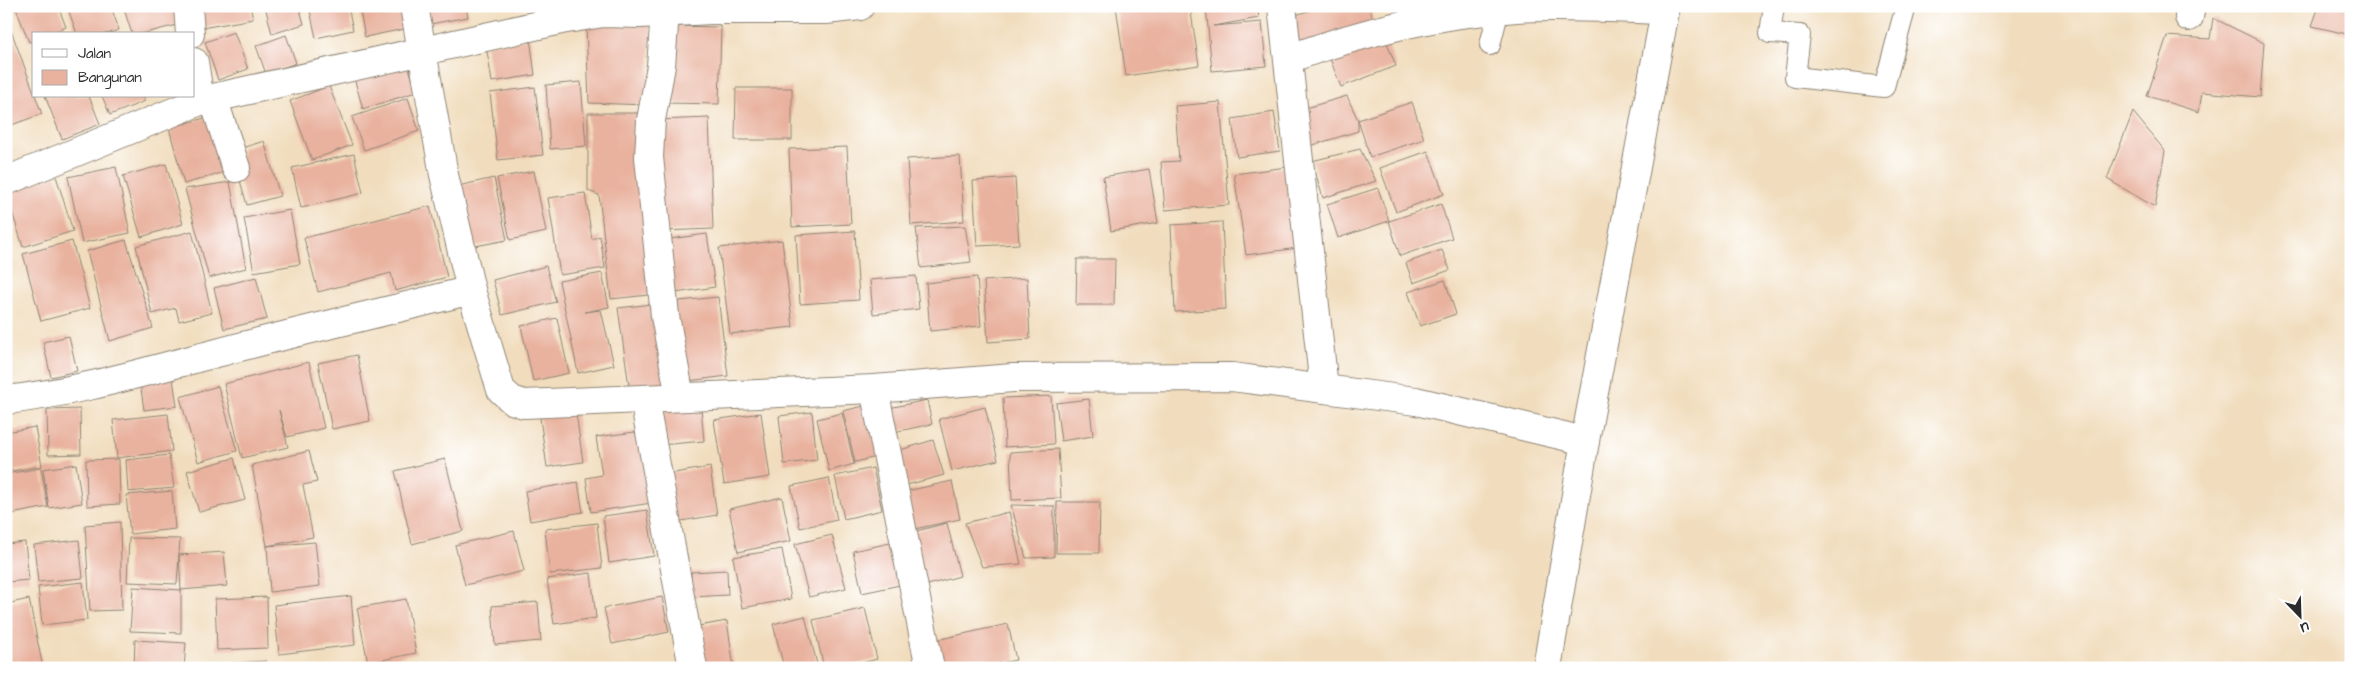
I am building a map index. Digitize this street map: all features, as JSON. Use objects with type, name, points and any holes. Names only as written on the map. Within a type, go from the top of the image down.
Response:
[{"type":"street","points":[[188,6],[190,32]]},
{"type":"street","points":[[414,6],[444,174],[470,290],[501,390],[512,400],[524,404],[874,389],[1014,378],[1122,376],[1232,377],[1416,402],[1585,441]]},
{"type":"street","points":[[6,181],[207,100],[561,20],[603,13],[710,10],[826,10],[860,6]]},
{"type":"street","points":[[1282,6],[1324,388]]},
{"type":"street","points":[[1288,59],[1347,38],[1427,20],[1499,9],[1665,8],[1585,441],[1547,668]]},
{"type":"street","points":[[665,12],[660,66],[651,120],[649,157],[665,316],[680,397]]},
{"type":"street","points":[[195,65],[207,100],[236,168]]},
{"type":"street","points":[[6,400],[51,395],[125,379],[217,352],[470,290]]},
{"type":"street","points":[[874,389],[930,668]]},
{"type":"street","points":[[644,399],[693,668]]},
{"type":"lane","points":[[1774,6],[1770,33],[1800,35],[1795,77],[1884,87],[1906,6]]},
{"type":"lane","points":[[1490,45],[1499,9]]},
{"type":"building","points":[[15,6],[58,6],[66,27],[54,32],[32,32],[32,41],[29,42]]},
{"type":"building","points":[[67,6],[111,6],[119,30],[113,32],[76,32]]},
{"type":"building","points":[[123,6],[181,6],[185,23],[149,32],[131,32]]},
{"type":"building","points":[[198,6],[250,6],[253,19],[202,28]]},
{"type":"building","points":[[265,6],[299,6],[304,24],[272,34]]},
{"type":"building","points":[[309,6],[348,6],[353,30],[316,38]]},
{"type":"building","points":[[359,6],[404,6],[409,28],[365,37]]},
{"type":"building","points":[[427,6],[466,6],[468,17],[430,24]]},
{"type":"building","points":[[1116,6],[1190,6],[1199,65],[1126,76]]},
{"type":"building","points":[[1206,6],[1257,6],[1259,18],[1213,26],[1262,22],[1266,66],[1212,71]]},
{"type":"building","points":[[1323,6],[1369,6],[1375,26],[1300,50],[1290,17]]},
{"type":"building","points":[[2319,6],[2351,6],[2351,35],[2312,26]]},
{"type":"building","points":[[2213,18],[2264,43],[2260,97],[2202,92],[2199,112],[2147,96],[2167,36],[2210,39]]},
{"type":"building","points":[[651,24],[648,105],[589,103],[586,25]]},
{"type":"building","points":[[9,25],[32,87],[32,98],[36,98],[42,114],[6,127],[6,26]]},
{"type":"building","points":[[668,26],[721,27],[719,104],[667,103]]},
{"type":"building","points":[[234,32],[248,69],[218,80],[205,42]]},
{"type":"building","points":[[286,35],[296,63],[266,74],[256,46]]},
{"type":"building","points":[[1384,35],[1396,66],[1341,87],[1329,56]]},
{"type":"building","points":[[530,38],[535,75],[492,82],[486,45]]},
{"type":"building","points":[[407,61],[416,92],[363,109],[354,78]]},
{"type":"building","points":[[581,82],[586,146],[550,149],[546,85]]},
{"type":"building","points":[[329,86],[352,145],[312,160],[290,101]]},
{"type":"building","points":[[535,87],[543,155],[498,160],[490,93]]},
{"type":"building","points":[[736,88],[792,88],[792,140],[735,140]]},
{"type":"building","points":[[1347,96],[1358,120],[1358,131],[1310,146],[1299,110]]},
{"type":"building","points":[[46,98],[90,98],[100,124],[62,139]]},
{"type":"building","points":[[103,98],[144,98],[145,101],[110,115]]},
{"type":"building","points":[[408,98],[419,131],[364,150],[352,117]]},
{"type":"building","points":[[1220,102],[1229,205],[1165,210],[1161,162],[1179,161],[1175,106]]},
{"type":"building","points":[[1412,102],[1424,139],[1370,157],[1358,120]]},
{"type":"building","points":[[1274,112],[1280,151],[1237,157],[1232,119]]},
{"type":"building","points":[[2133,112],[2165,151],[2155,207],[2107,179]]},
{"type":"building","points":[[588,113],[643,113],[658,294],[611,299],[599,195],[588,191]]},
{"type":"building","points":[[212,116],[228,171],[184,184],[169,128]]},
{"type":"building","points":[[709,118],[713,229],[662,231],[658,120]]},
{"type":"building","points":[[264,141],[280,196],[247,205],[239,177],[242,148]]},
{"type":"building","points":[[847,147],[851,224],[792,227],[789,149]]},
{"type":"building","points":[[1360,149],[1376,181],[1323,198],[1312,161]]},
{"type":"building","points":[[1428,151],[1444,194],[1396,212],[1380,168]]},
{"type":"building","points":[[354,154],[363,193],[301,208],[292,168]]},
{"type":"building","points":[[960,156],[964,221],[911,225],[907,159]]},
{"type":"building","points":[[166,164],[183,224],[141,237],[123,176]]},
{"type":"building","points":[[116,167],[130,233],[82,243],[68,177]]},
{"type":"building","points":[[1287,167],[1298,248],[1246,255],[1234,174]]},
{"type":"building","points":[[1149,169],[1158,223],[1111,231],[1103,177]]},
{"type":"building","points":[[534,171],[546,232],[510,240],[497,178]]},
{"type":"building","points":[[56,176],[73,231],[23,247],[6,192]]},
{"type":"building","points":[[494,178],[507,240],[470,247],[458,186]]},
{"type":"building","points":[[1015,178],[1019,244],[977,246],[973,181]]},
{"type":"building","points":[[230,182],[246,268],[209,278],[185,189]]},
{"type":"building","points":[[1378,188],[1389,221],[1338,238],[1327,204]]},
{"type":"building","points":[[585,193],[592,239],[600,236],[605,268],[560,275],[548,198]]},
{"type":"building","points":[[1441,204],[1452,238],[1400,256],[1389,221]]},
{"type":"building","points":[[430,206],[447,277],[395,291],[391,273],[318,292],[304,238]]},
{"type":"building","points":[[290,210],[300,264],[254,272],[244,218]]},
{"type":"building","points":[[1222,222],[1226,309],[1175,312],[1171,225]]},
{"type":"building","points":[[965,226],[971,262],[921,268],[916,228]]},
{"type":"building","points":[[192,231],[212,313],[179,321],[176,308],[152,314],[136,246]]},
{"type":"building","points":[[855,231],[859,300],[800,304],[796,235]]},
{"type":"building","points":[[707,234],[715,287],[669,294],[662,240]]},
{"type":"building","points":[[126,240],[153,328],[110,341],[87,251]]},
{"type":"building","points":[[782,240],[793,327],[730,334],[719,248]]},
{"type":"building","points":[[72,241],[90,308],[41,321],[23,254]]},
{"type":"building","points":[[1442,250],[1450,270],[1413,283],[1406,263]]},
{"type":"building","points":[[1077,259],[1115,259],[1114,305],[1076,305]]},
{"type":"building","points":[[546,266],[556,302],[502,315],[493,280]]},
{"type":"building","points":[[602,273],[609,307],[585,312],[601,310],[614,365],[578,373],[559,281]]},
{"type":"building","points":[[916,276],[919,309],[873,314],[870,280]]},
{"type":"building","points":[[256,277],[267,319],[224,329],[214,288]]},
{"type":"building","points":[[977,277],[981,326],[930,331],[926,283]]},
{"type":"building","points":[[1027,278],[1030,339],[988,342],[984,281]]},
{"type":"building","points":[[1445,280],[1456,314],[1420,326],[1408,292]]},
{"type":"building","points":[[718,297],[728,376],[679,382],[670,302]]},
{"type":"building","points":[[660,303],[671,387],[630,393],[618,308]]},
{"type":"building","points":[[557,318],[569,373],[533,381],[521,326]]},
{"type":"building","points":[[69,336],[77,371],[51,377],[43,342]]},
{"type":"building","points":[[357,355],[370,421],[332,429],[318,363]]},
{"type":"building","points":[[309,362],[324,428],[287,437],[279,410],[288,447],[242,458],[224,384]]},
{"type":"building","points":[[173,378],[177,406],[144,410],[140,382]]},
{"type":"building","points":[[218,386],[237,451],[198,462],[180,397]]},
{"type":"building","points":[[1051,396],[1054,444],[1005,447],[1003,398]]},
{"type":"building","points":[[1089,399],[1093,436],[1061,441],[1056,403]]},
{"type":"building","points":[[927,400],[932,424],[894,432],[889,408]]},
{"type":"building","points":[[868,405],[881,456],[855,462],[843,411]]},
{"type":"building","points":[[985,407],[998,460],[952,471],[939,419]]},
{"type":"building","points":[[701,408],[704,441],[660,445],[657,410]]},
{"type":"building","points":[[80,409],[81,454],[48,455],[47,410]]},
{"type":"building","points":[[812,412],[817,460],[784,464],[779,416]]},
{"type":"building","points":[[576,413],[583,462],[547,467],[540,418]]},
{"type":"building","points":[[761,413],[770,477],[724,484],[714,420]]},
{"type":"building","points":[[842,413],[854,464],[829,471],[817,419]]},
{"type":"building","points":[[168,414],[172,451],[117,458],[113,420]]},
{"type":"building","points":[[35,427],[42,466],[6,472],[6,432]]},
{"type":"building","points":[[643,431],[652,503],[591,512],[586,478],[602,475],[596,437]]},
{"type":"building","points":[[933,440],[944,475],[907,485],[897,451]]},
{"type":"building","points":[[1058,449],[1061,498],[1012,500],[1010,452]]},
{"type":"building","points":[[309,451],[317,482],[303,485],[313,537],[267,546],[252,465]]},
{"type":"building","points":[[169,455],[174,488],[128,492],[126,460]]},
{"type":"building","points":[[234,458],[245,500],[199,512],[187,471]]},
{"type":"building","points":[[119,459],[120,504],[87,506],[86,460]]},
{"type":"building","points":[[445,459],[463,531],[412,544],[395,471]]},
{"type":"building","points":[[76,464],[82,503],[49,508],[43,469]]},
{"type":"building","points":[[710,467],[717,515],[675,522],[668,474]]},
{"type":"building","points":[[41,468],[48,507],[6,515],[6,474]]},
{"type":"building","points":[[873,468],[882,510],[844,519],[835,476]]},
{"type":"building","points":[[829,478],[837,520],[800,528],[791,486]]},
{"type":"building","points":[[952,481],[960,519],[906,531],[898,493]]},
{"type":"building","points":[[578,482],[583,512],[530,521],[525,491]]},
{"type":"building","points":[[172,491],[175,529],[130,534],[126,495]]},
{"type":"building","points":[[782,497],[791,541],[738,552],[729,509]]},
{"type":"building","points":[[1057,502],[1100,502],[1099,553],[1056,553]]},
{"type":"building","points":[[1011,505],[1054,506],[1054,557],[1026,558]]},
{"type":"building","points":[[647,510],[654,556],[609,563],[603,516]]},
{"type":"building","points":[[1009,512],[1021,564],[982,567],[965,523]]},
{"type":"building","points":[[120,522],[122,610],[90,611],[85,525]]},
{"type":"building","points":[[597,523],[602,568],[550,574],[545,529]]},
{"type":"building","points":[[947,523],[960,576],[924,586],[909,533]]},
{"type":"building","points":[[514,531],[524,571],[465,585],[455,545]]},
{"type":"building","points":[[832,535],[846,588],[809,597],[795,544]]},
{"type":"building","points":[[129,538],[180,539],[177,584],[127,582]]},
{"type":"building","points":[[79,540],[83,578],[38,582],[34,545]]},
{"type":"building","points":[[25,542],[29,580],[6,582],[6,544]]},
{"type":"building","points":[[315,542],[320,586],[270,592],[267,546]]},
{"type":"building","points":[[890,543],[900,585],[862,593],[853,551]]},
{"type":"building","points":[[782,549],[791,599],[742,608],[733,557]]},
{"type":"building","points":[[224,552],[227,586],[181,590],[179,555]]},
{"type":"building","points":[[727,570],[728,595],[692,597],[691,572]]},
{"type":"building","points":[[591,573],[596,618],[554,624],[547,579]]},
{"type":"building","points":[[83,582],[87,620],[42,625],[38,587]]},
{"type":"building","points":[[133,587],[181,590],[181,633],[130,631]]},
{"type":"building","points":[[351,596],[355,645],[279,654],[274,605]]},
{"type":"building","points":[[267,597],[268,648],[217,650],[215,599]]},
{"type":"building","points":[[662,597],[669,632],[612,644],[604,608]]},
{"type":"building","points":[[29,599],[43,668],[6,668],[6,604]]},
{"type":"building","points":[[406,599],[416,653],[368,663],[357,608]]},
{"type":"building","points":[[538,602],[541,641],[495,645],[492,606]]},
{"type":"building","points":[[865,608],[877,659],[843,668],[824,668],[813,620]]},
{"type":"building","points":[[805,616],[818,668],[784,668],[773,624]]},
{"type":"building","points":[[727,621],[734,668],[700,668],[693,627]]},
{"type":"building","points":[[1008,624],[1016,660],[977,668],[942,668],[936,640]]},
{"type":"building","points":[[135,640],[186,643],[184,668],[134,668]]},
{"type":"building","points":[[266,661],[266,668],[189,668],[189,666]]}]
